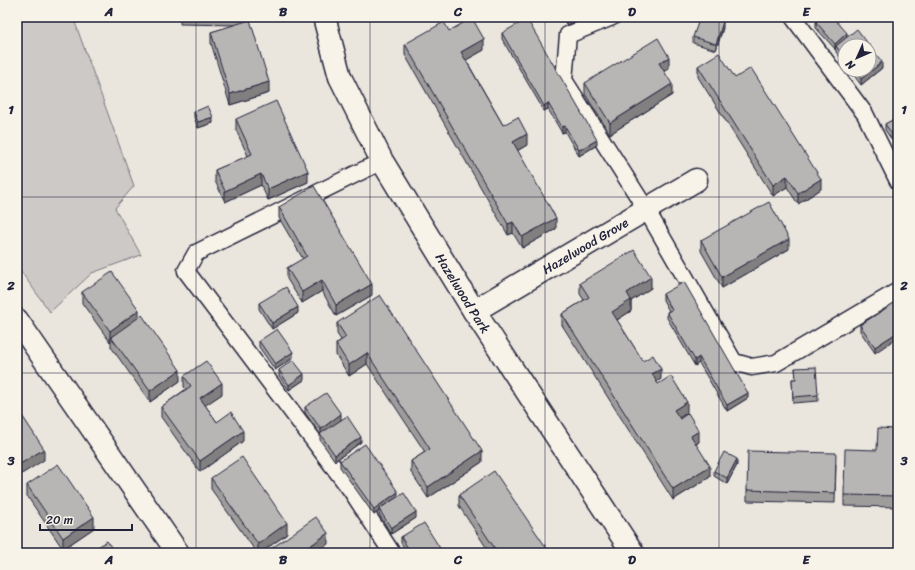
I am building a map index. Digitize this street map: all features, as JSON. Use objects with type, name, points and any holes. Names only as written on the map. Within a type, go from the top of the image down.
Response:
[{"type":"street","name":"Hazelwood Park","points":[[324,17],[340,77],[382,161],[474,311],[633,553]]},
{"type":"street","name":"Hazelwood Grove","points":[[474,311],[696,180]]},
{"type":"street","points":[[17,320],[178,553]]},
{"type":"lane","points":[[612,17],[568,35],[564,80],[646,209],[734,362],[752,367],[776,364],[898,291]]},
{"type":"lane","points":[[793,17],[865,114],[898,181]]},
{"type":"lane","points":[[382,161],[196,253],[186,271],[351,490],[392,553]]},
{"type":"shaded area","points":[[17,17],[73,17],[134,186],[115,208],[141,255],[92,273],[50,312],[17,266]]},
{"type":"building","points":[[700,17],[707,17],[723,22],[716,44],[693,37]]},
{"type":"building","points":[[822,17],[833,17],[847,33],[842,38],[837,38],[837,42],[835,44],[816,22]]},
{"type":"building","points":[[472,18],[484,39],[461,52],[503,125],[518,117],[527,134],[513,142],[556,218],[522,237],[513,222],[508,224],[405,44],[444,22],[449,31]]},
{"type":"building","points":[[527,19],[597,140],[579,150],[565,126],[562,127],[548,103],[544,106],[502,33]]},
{"type":"building","points":[[250,20],[269,82],[230,94],[211,32]]},
{"type":"building","points":[[857,29],[864,38],[846,38]]},
{"type":"building","points":[[658,38],[669,57],[659,63],[672,84],[610,123],[585,83]]},
{"type":"building","points":[[719,53],[735,78],[751,68],[821,179],[798,193],[787,176],[773,185],[698,66]]},
{"type":"building","points":[[877,55],[882,62],[877,66]]},
{"type":"building","points":[[276,101],[308,171],[268,189],[261,174],[225,191],[215,170],[252,154],[236,119]]},
{"type":"building","points":[[208,106],[213,117],[198,122],[194,112]]},
{"type":"building","points":[[898,117],[898,131],[892,134],[885,124]]},
{"type":"building","points":[[314,186],[372,284],[336,305],[322,280],[302,292],[287,268],[307,256],[279,207]]},
{"type":"building","points":[[769,202],[789,239],[722,277],[701,240]]},
{"type":"building","points":[[634,250],[651,277],[627,293],[631,300],[612,312],[643,361],[653,355],[661,369],[652,374],[658,384],[671,376],[687,402],[674,410],[680,419],[688,413],[699,431],[691,436],[710,466],[673,489],[562,314],[589,297],[580,283]]},
{"type":"building","points":[[112,272],[139,310],[110,331],[82,292]]},
{"type":"building","points":[[684,282],[748,393],[727,405],[699,357],[695,360],[667,312],[672,310],[663,294]]},
{"type":"building","points":[[286,287],[298,307],[272,323],[259,303]]},
{"type":"building","points":[[380,295],[482,451],[428,487],[411,461],[430,449],[367,353],[349,365],[336,344],[346,337],[337,323]]},
{"type":"building","points":[[897,301],[898,332],[875,347],[860,325]]},
{"type":"building","points":[[142,315],[180,370],[150,391],[111,337]]},
{"type":"building","points":[[277,329],[293,352],[275,364],[259,341]]},
{"type":"building","points":[[293,360],[304,374],[289,385],[279,370]]},
{"type":"building","points":[[206,361],[222,383],[200,398],[217,422],[231,412],[243,431],[200,461],[161,407],[191,386],[184,376]]},
{"type":"building","points":[[816,367],[818,395],[793,397],[792,379],[796,379],[795,368]]},
{"type":"building","points":[[326,393],[341,414],[321,429],[305,407]]},
{"type":"building","points":[[17,408],[44,449],[17,466]]},
{"type":"building","points":[[347,416],[361,437],[335,455],[320,434]]},
{"type":"building","points":[[878,428],[895,429],[895,437],[898,437],[898,496],[844,495],[845,449],[877,450]]},
{"type":"building","points":[[365,444],[398,492],[374,509],[340,461]]},
{"type":"building","points":[[748,451],[836,453],[835,493],[747,490]]},
{"type":"building","points":[[724,452],[737,459],[727,478],[714,471]]},
{"type":"building","points":[[242,457],[287,523],[258,544],[211,478]]},
{"type":"building","points":[[58,464],[94,517],[63,538],[27,485]]},
{"type":"building","points":[[494,471],[550,553],[498,553],[459,495]]},
{"type":"building","points":[[404,493],[416,512],[391,528],[379,509]]},
{"type":"building","points":[[316,517],[328,533],[306,549],[309,553],[265,553]]},
{"type":"building","points":[[424,523],[443,553],[411,553],[401,537]]},
{"type":"building","points":[[107,541],[115,553],[89,553]]}]
